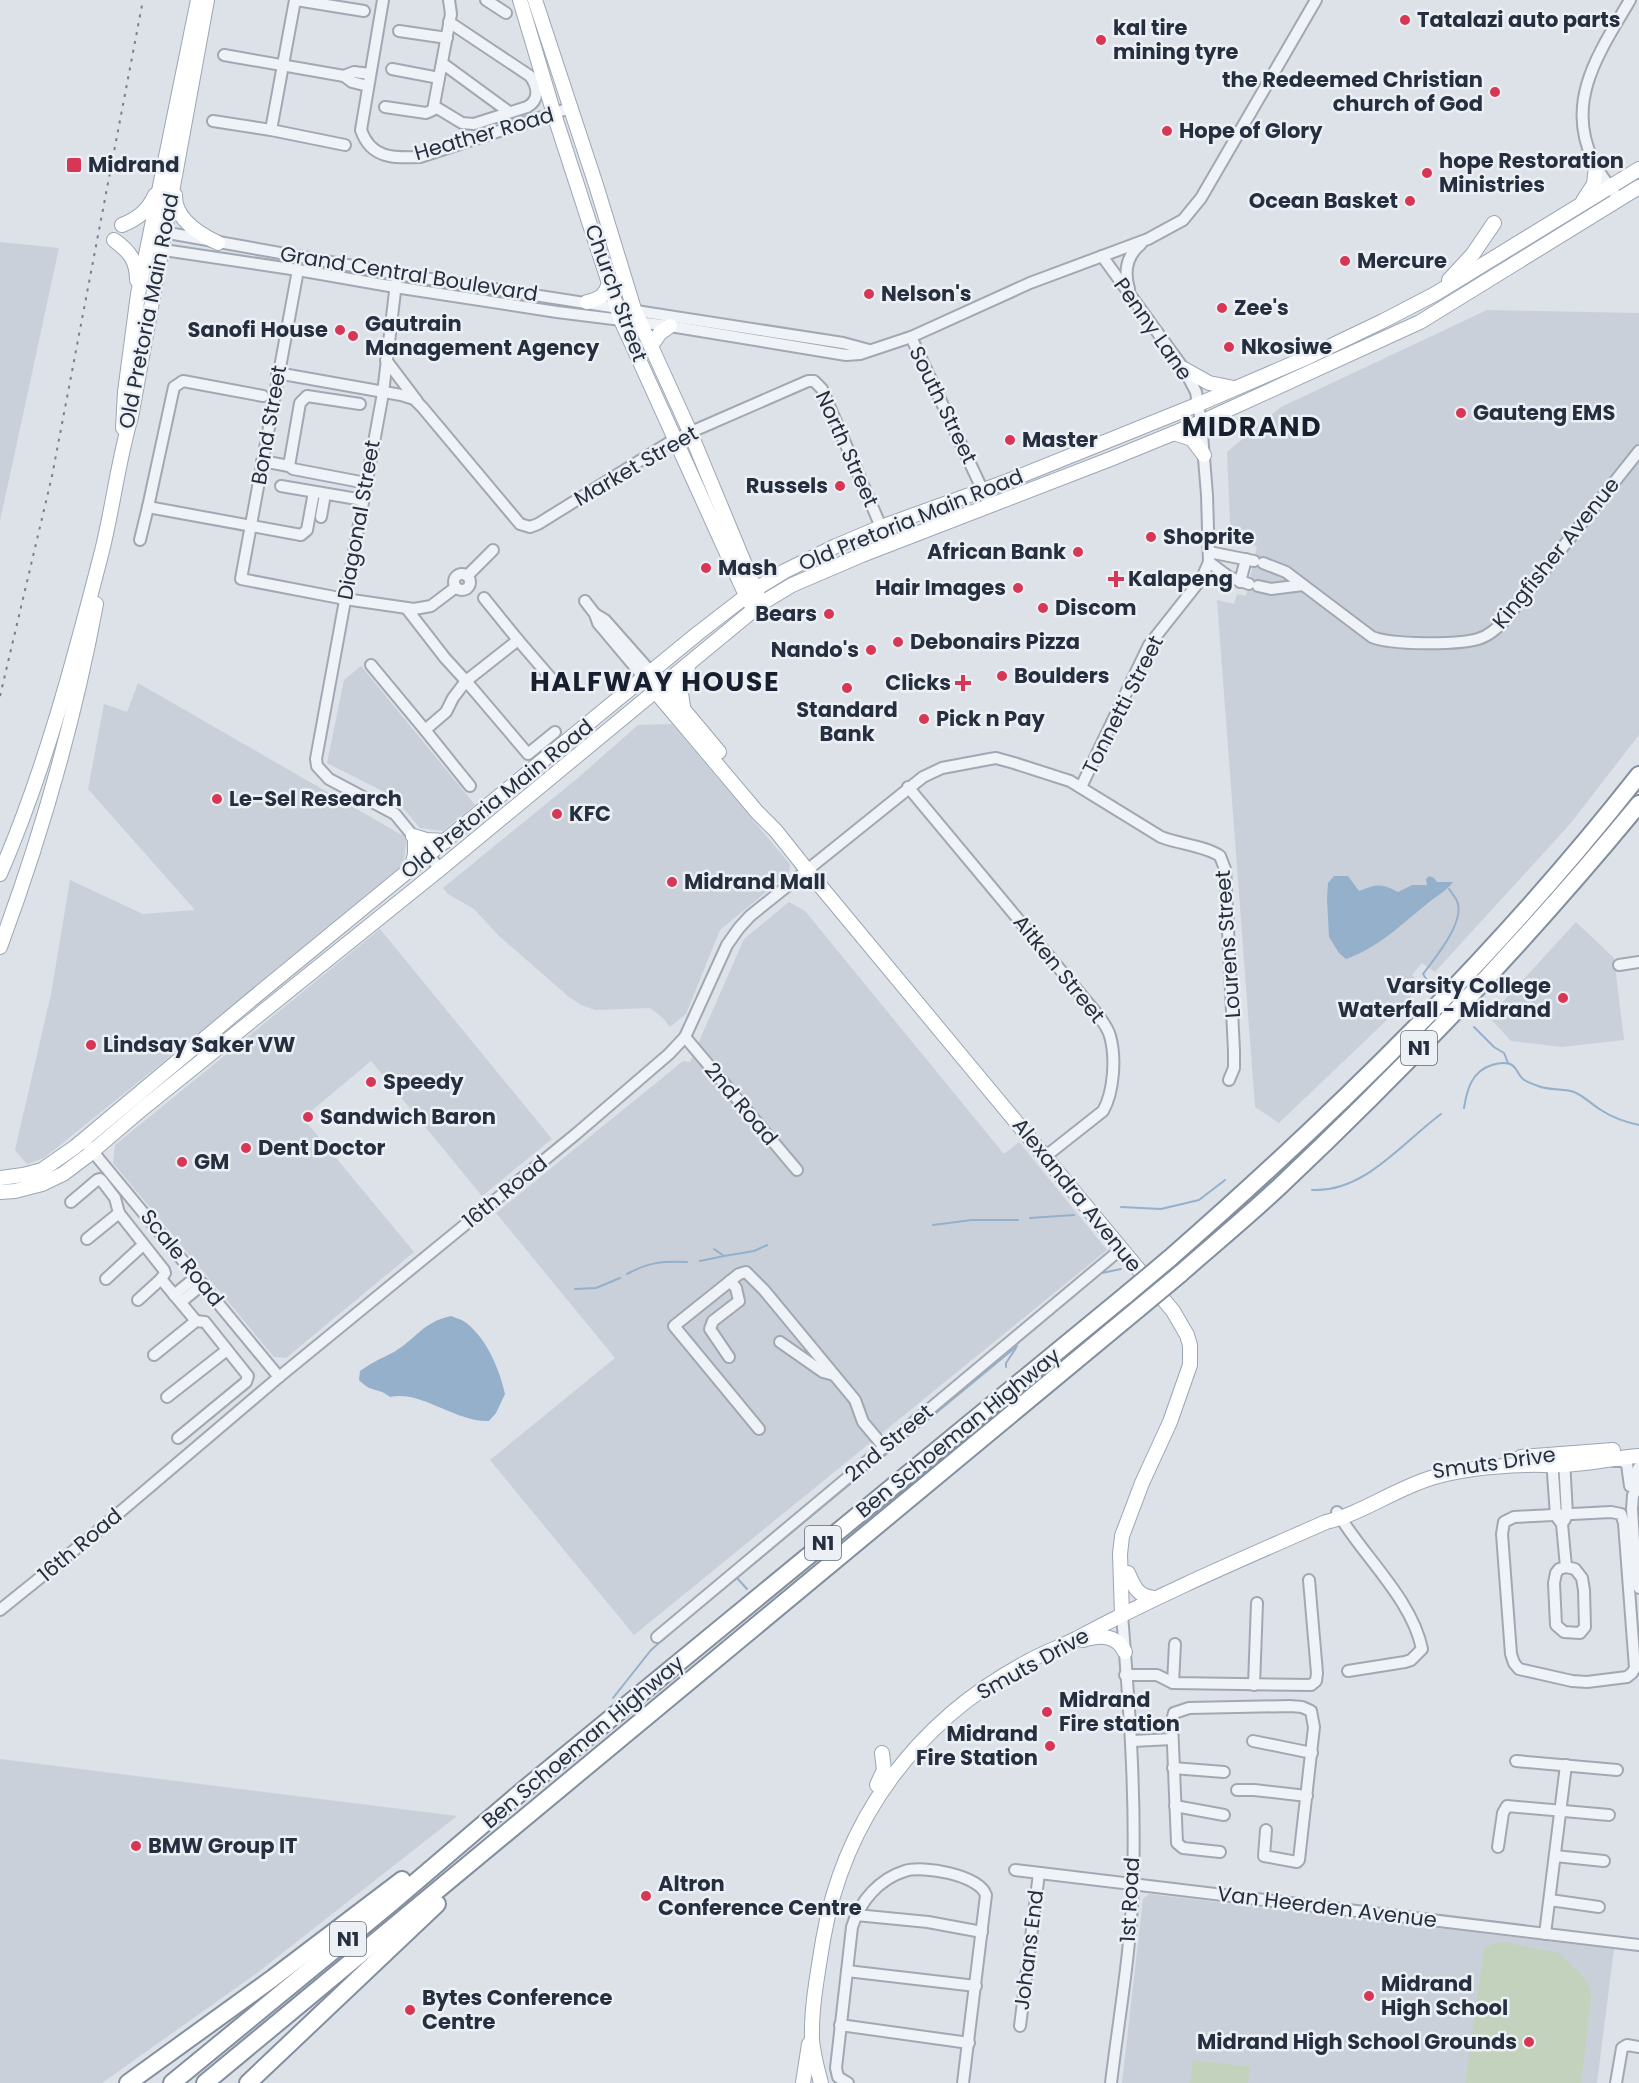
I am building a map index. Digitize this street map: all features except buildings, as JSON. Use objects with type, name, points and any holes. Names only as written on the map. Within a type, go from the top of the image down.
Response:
[{"type":"highway","name":"Ben Schoeman Highway","points":[[172,2083],[390,1904],[521,1792],[1170,1259],[1266,1174],[1378,1068],[1516,921],[1639,775]]},
{"type":"highway","name":"Ben Schoeman Highway","points":[[205,2083],[1138,1310],[1278,1188],[1390,1079],[1528,933],[1587,868],[1639,804]]},
{"type":"highway","points":[[128,2083],[338,1929],[474,1822],[521,1792]]},
{"type":"highway","points":[[248,2083],[434,1908],[489,1861],[544,1803]]},
{"type":"main road","name":"Old Pretoria Main Road","points":[[123,446],[125,392],[138,294],[198,0]]},
{"type":"main road","name":"Old Pretoria Main Road","points":[[0,874],[32,793],[51,735],[102,551],[131,417],[207,0]]},
{"type":"main road","name":"Church Street","points":[[520,0],[554,114],[621,320],[675,439],[758,606]]},
{"type":"main road","name":"Church Street","points":[[535,0],[634,309],[690,432],[750,593]]},
{"type":"main road","points":[[1573,211],[1591,189],[1596,177],[1596,167]]},
{"type":"main road","name":"Old Pretoria Main Road","points":[[0,1178],[42,1170],[64,1157],[252,999],[750,593],[785,571],[881,528],[1008,482],[1308,357],[1435,294],[1639,169]]},
{"type":"main road","points":[[176,172],[175,201],[182,217],[196,231],[218,243]]},
{"type":"main road","points":[[122,225],[136,218],[146,209],[161,183]]},
{"type":"main road","name":"Old Pretoria Main Road","points":[[0,1192],[20,1190],[50,1181],[94,1151],[272,1003],[440,869],[690,661],[758,606],[792,585],[900,540],[1201,422],[1420,322],[1639,187]]},
{"type":"main road","points":[[1435,294],[1473,254],[1494,223]]},
{"type":"main road","points":[[114,240],[134,259],[137,269],[138,294]]},
{"type":"main road","points":[[587,302],[602,297],[609,282]]},
{"type":"main road","points":[[651,346],[660,333],[670,326]]},
{"type":"main road","points":[[1184,369],[1209,383],[1234,388]]},
{"type":"main road","points":[[1174,433],[1192,439],[1204,455]]},
{"type":"main road","name":"Old Pretoria Main Road","points":[[0,947],[32,859],[65,748],[92,625],[102,551]]},
{"type":"main road","points":[[684,708],[680,687],[690,661]]},
{"type":"main road","name":"Alexandra Avenue","points":[[648,676],[684,708],[765,808],[776,831]]},
{"type":"main road","name":"Alexandra Avenue","points":[[659,687],[757,812],[776,831],[1173,1311],[1187,1335],[1190,1345],[1187,1375],[1122,1536],[1120,1554],[1126,1612]]},
{"type":"main road","points":[[411,870],[415,854],[414,837],[446,841]]},
{"type":"main road","points":[[1126,1612],[1128,1555],[1132,1532],[1159,1458],[1161,1443]]},
{"type":"main road","name":"Smuts Drive","points":[[1558,1460],[1639,1448]]},
{"type":"main road","name":"Smuts Drive","points":[[821,2083],[814,2055],[812,2027],[821,1954],[831,1902],[840,1874],[878,1795],[914,1749],[939,1723],[963,1704],[1027,1662],[1126,1612],[1334,1518],[1421,1473],[1481,1461],[1602,1460],[1636,1465]]},
{"type":"main road","points":[[1128,1572],[1134,1588],[1141,1595],[1155,1598]]},
{"type":"main road","points":[[1066,1644],[1104,1637],[1121,1644],[1125,1652]]},
{"type":"main road","points":[[863,1823],[867,1807],[884,1770],[882,1753]]},
{"type":"main road","points":[[802,2083],[812,2027]]},
{"type":"street","points":[[271,130],[296,0],[364,11]]},
{"type":"street","points":[[224,55],[344,76],[352,82],[368,86],[383,0]]},
{"type":"street","points":[[385,106],[426,113],[432,111],[452,9],[447,0]]},
{"type":"street","points":[[486,0],[506,13]]},
{"type":"street","points":[[1131,297],[1126,280],[1126,266],[1130,255],[1148,239],[1183,220],[1197,203],[1316,0]]},
{"type":"street","points":[[1619,199],[1596,167],[1588,150],[1582,117],[1585,90],[1592,66],[1630,0]]},
{"type":"street","points":[[434,106],[466,124],[477,124],[527,107],[533,104],[536,98],[532,79],[449,22]]},
{"type":"street","points":[[399,31],[447,38]]},
{"type":"street","points":[[442,63],[509,112]]},
{"type":"street","points":[[392,69],[439,78]]},
{"type":"street","points":[[344,76],[354,72],[370,74]]},
{"type":"street","name":"Heather Road","points":[[368,86],[361,130],[364,139],[371,148],[381,154],[397,158],[420,157],[570,108]]},
{"type":"street","points":[[213,121],[345,145]]},
{"type":"street","name":"Grand Central Boulevard","points":[[150,230],[398,274],[617,306],[843,343],[869,350]]},
{"type":"street","points":[[869,350],[911,337],[1030,283],[1148,239]]},
{"type":"street","name":"Grand Central Boulevard","points":[[148,247],[394,287],[670,326],[846,355],[860,354],[869,350]]},
{"type":"street","name":"Penny Lane","points":[[1102,256],[1193,384],[1201,422]]},
{"type":"street","name":"Bond Street","points":[[298,270],[241,579],[345,599]]},
{"type":"street","name":"Diagonal Street","points":[[398,274],[394,287],[383,393],[316,751],[317,766],[329,779],[395,814],[414,837]]},
{"type":"street","name":"South Street","points":[[911,337],[990,506]]},
{"type":"street","points":[[386,360],[418,403]]},
{"type":"street","points":[[278,373],[408,397],[418,403]]},
{"type":"street","points":[[140,540],[174,387],[183,381],[263,396]]},
{"type":"street","name":"Market Street","points":[[418,403],[515,519],[524,526],[538,524],[675,439],[808,381],[817,382]]},
{"type":"street","name":"North Street","points":[[817,382],[881,528],[887,536],[900,540]]},
{"type":"street","points":[[289,466],[300,403],[303,399],[307,396],[360,404]]},
{"type":"street","points":[[1201,422],[1209,557],[1229,577],[1249,584],[1272,589],[1303,585]]},
{"type":"street","name":"Kingfisher Avenue","points":[[1209,557],[1254,561],[1286,572],[1372,637],[1382,641],[1446,642],[1480,639],[1505,620],[1639,451]]},
{"type":"street","points":[[262,461],[366,483]]},
{"type":"street","points":[[281,486],[363,500]]},
{"type":"street","points":[[148,507],[301,535],[307,530],[314,492]]},
{"type":"street","points":[[321,517],[325,494]]},
{"type":"street","points":[[345,599],[407,609],[426,608],[456,587],[461,590],[467,588],[470,582],[467,576],[493,550]]},
{"type":"street","name":"Tonnetti Street","points":[[1082,787],[1149,645],[1202,578],[1209,557]]},
{"type":"street","points":[[1249,584],[1254,561]]},
{"type":"street","points":[[484,598],[556,684]]},
{"type":"street","name":"Alexandra Avenue","points":[[585,600],[595,614],[605,620],[648,676]]},
{"type":"street","points":[[407,609],[445,658],[528,754],[555,732]]},
{"type":"street","points":[[425,730],[446,712],[466,681],[518,639]]},
{"type":"street","points":[[371,665],[470,786]]},
{"type":"street","name":"Lourens Street","points":[[908,788],[933,771],[996,758],[1059,777],[1082,787],[1161,837],[1176,843],[1209,850],[1222,860],[1225,869],[1234,1051],[1233,1068],[1229,1080]]},
{"type":"street","name":"16th Road","points":[[0,1608],[34,1574],[88,1529],[158,1478],[576,1134],[669,1054],[685,1037],[727,945],[739,928],[750,916],[863,827],[908,788]]},
{"type":"street","name":"Aitken Street","points":[[908,788],[1098,1015],[1110,1034],[1113,1053],[1112,1088],[1108,1102],[1103,1111],[1046,1156]]},
{"type":"street","points":[[414,837],[440,869]]},
{"type":"street","points":[[1619,965],[1639,962]]},
{"type":"street","name":"2nd Road","points":[[685,1037],[797,1170]]},
{"type":"street","name":"Scale Road","points":[[84,1140],[279,1377]]},
{"type":"street","points":[[71,1202],[100,1179],[115,1198],[119,1213],[165,1273],[138,1300]]},
{"type":"street","points":[[87,1239],[119,1213]]},
{"type":"street","points":[[106,1279],[143,1245]]},
{"type":"street","name":"2nd Street","points":[[657,1637],[1121,1250]]},
{"type":"street","points":[[759,1429],[674,1326],[739,1274],[749,1274],[855,1400],[863,1422],[884,1447]]},
{"type":"street","points":[[161,1279],[196,1321],[205,1322],[248,1376],[248,1379],[178,1438]]},
{"type":"street","points":[[178,1299],[200,1281]]},
{"type":"street","points":[[729,1357],[710,1329],[713,1321],[739,1301],[736,1288],[730,1281]]},
{"type":"street","points":[[154,1355],[196,1321]]},
{"type":"street","points":[[780,1342],[823,1372],[834,1375]]},
{"type":"street","points":[[168,1397],[227,1350]]},
{"type":"street","points":[[1558,1460],[1566,1567]]},
{"type":"street","points":[[1636,1465],[1636,1491],[1632,1509],[1637,1545],[1639,1588]]},
{"type":"street","points":[[1611,1512],[1620,1513],[1623,1518],[1635,1668],[1630,1676],[1596,1682],[1572,1681],[1524,1671],[1514,1664],[1511,1654],[1503,1526],[1508,1519],[1514,1517],[1562,1518],[1611,1512]]},
{"type":"street","points":[[1334,1518],[1406,1609],[1416,1628],[1422,1649],[1411,1660],[1405,1662],[1348,1671]]},
{"type":"street","points":[[1566,1567],[1575,1569],[1582,1578],[1585,1627],[1580,1633],[1564,1632],[1556,1625],[1554,1579],[1559,1569],[1566,1567]]},
{"type":"street","points":[[1129,1675],[1157,1676],[1173,1683],[1309,1686],[1316,1681],[1317,1673],[1309,1580]]},
{"type":"street","points":[[1254,1685],[1257,1603]]},
{"type":"street","name":"1st Road","points":[[1126,1612],[1125,1652],[1129,1675]]},
{"type":"street","name":"1st Road","points":[[1111,2083],[1133,1883],[1132,1741],[1126,1612]]},
{"type":"street","points":[[1173,1683],[1175,1644]]},
{"type":"street","points":[[1220,1852],[1185,1848],[1178,1845],[1176,1838],[1172,1721],[1174,1713],[1184,1708],[1302,1707],[1311,1711],[1314,1727],[1298,1861],[1264,1856],[1266,1830]]},
{"type":"street","points":[[1132,1741],[1172,1739]]},
{"type":"street","points":[[1253,1741],[1311,1753]]},
{"type":"street","points":[[1516,1761],[1617,1770]]},
{"type":"street","points":[[1545,1934],[1566,1765]]},
{"type":"street","points":[[1173,1768],[1224,1772]]},
{"type":"street","points":[[1237,1790],[1307,1796]]},
{"type":"street","points":[[1175,1806],[1224,1815]]},
{"type":"street","points":[[1498,1847],[1503,1813],[1507,1806],[1609,1815]]},
{"type":"street","points":[[1555,1856],[1604,1861]]},
{"type":"street","name":"Van Heerden Avenue","points":[[1015,1869],[1639,1945]]},
{"type":"street","points":[[848,2083],[840,2079],[837,2074],[840,2025],[851,1932],[856,1915],[870,1893],[903,1872],[915,1870],[963,1877],[973,1881],[985,1891],[976,1986],[963,2083]]},
{"type":"street","name":"Johans End","points":[[1020,2026],[1039,1873]]},
{"type":"street","points":[[1550,1900],[1599,1907]]},
{"type":"street","points":[[856,1915],[928,1922],[982,1932]]},
{"type":"street","points":[[847,1971],[976,1986]]},
{"type":"street","points":[[840,2025],[969,2043]]},
{"type":"street","points":[[1616,2083],[1622,2048],[1627,2045],[1639,2047]]},
{"type":"shaded area","points":[[0,242],[59,248],[0,521]]},
{"type":"shaded area","points":[[1487,310],[1639,313],[1639,735],[1570,824],[1435,972],[1422,963],[1412,975],[1418,981],[1412,996],[1279,1123],[1255,1107],[1217,600],[1234,604],[1237,594],[1246,596],[1257,546],[1231,543],[1227,452],[1281,407]]},
{"type":"shaded area","points":[[361,666],[475,805],[443,831],[420,828],[394,797],[327,763],[344,680]]},
{"type":"shaded area","points":[[138,683],[407,838],[403,866],[44,1158],[27,1164],[15,1150],[51,994],[70,880],[143,914],[195,910],[88,789],[104,704],[127,712]]},
{"type":"shaded area","points":[[672,724],[790,864],[789,873],[720,930],[686,1014],[670,1027],[650,1008],[595,1010],[581,1005],[499,936],[474,909],[448,894],[443,888],[579,777],[638,725]]},
{"type":"shaded area","points":[[789,902],[805,911],[1004,1154],[1019,1142],[1107,1250],[634,1635],[490,1460],[615,1358],[496,1213],[683,1061],[690,1062],[744,939]]},
{"type":"shaded area","name":"Varsity College Waterfall - Midrand","points":[[1576,922],[1614,958],[1624,1040],[1562,1047],[1511,1041],[1489,1017]]},
{"type":"shaded area","points":[[380,929],[552,1139],[482,1196],[371,1061],[303,1118],[414,1252],[286,1358],[274,1357],[113,1163],[115,1145]]},
{"type":"shaded area","points":[[0,1759],[457,1816],[257,1973],[102,2083],[0,2083]]},
{"type":"shaded area","name":"Midrand High School","points":[[1149,1894],[1614,1949],[1597,2083],[1122,2083],[1143,1899]]},
{"type":"green space","name":"Midrand High School Grounds","points":[[1504,1942],[1559,1953],[1581,1974],[1590,1988],[1591,2000],[1581,2083],[1465,2083],[1484,1948]]},
{"type":"green space","points":[[1193,2060],[1250,2067],[1248,2083],[1190,2083]]},
{"type":"water","points":[[1334,876],[1348,876],[1359,891],[1379,886],[1398,892],[1412,885],[1427,885],[1426,879],[1429,876],[1437,882],[1453,882],[1445,891],[1369,949],[1346,959],[1339,953],[1329,937],[1328,883]]},
{"type":"water","points":[[451,1316],[473,1328],[486,1345],[500,1375],[505,1394],[496,1413],[489,1421],[463,1417],[414,1398],[390,1397],[367,1387],[359,1380],[360,1371],[402,1347],[427,1326]]},
{"type":"waterway","points":[[1430,985],[1423,974],[1448,939],[1459,909],[1449,889]]},
{"type":"waterway","points":[[1474,1027],[1494,1047],[1504,1053],[1508,1063]]},
{"type":"waterway","points":[[1464,1108],[1475,1076],[1485,1068],[1506,1063],[1514,1067],[1527,1082],[1543,1088],[1574,1092],[1610,1115],[1639,1125]]},
{"type":"waterway","points":[[1312,1190],[1331,1189],[1365,1175],[1441,1114]]},
{"type":"waterway","points":[[1121,1207],[1161,1209],[1199,1200],[1225,1180]]},
{"type":"waterway","points":[[1030,1218],[1074,1215]]},
{"type":"waterway","points":[[933,1225],[972,1220],[1018,1220]]},
{"type":"waterway","points":[[714,1249],[724,1256],[754,1251],[767,1245]]},
{"type":"waterway","points":[[700,1261],[724,1256]]},
{"type":"waterway","points":[[627,1274],[656,1263],[687,1262]]},
{"type":"waterway","points":[[1102,1273],[1121,1269]]},
{"type":"waterway","points":[[575,1289],[596,1288],[620,1278]]},
{"type":"waterway","points":[[705,1604],[1017,1346]]},
{"type":"waterway","points":[[1006,1367],[1006,1363],[1016,1348]]},
{"type":"waterway","points":[[737,1578],[747,1589]]},
{"type":"waterway","points":[[613,1698],[651,1650],[682,1623]]},
{"type":"railway","points":[[0,696],[52,476],[143,0]]},
{"type":"place","name":"Tatalazi auto parts","points":[[1405,20]]},
{"type":"place","name":"kal tire mining tyre","points":[[1101,40]]},
{"type":"place","name":"the Redeemed Christian church of God","points":[[1495,92]]},
{"type":"place","name":"Hope of Glory","points":[[1167,131]]},
{"type":"place","name":"Midrand","points":[[74,165]]},
{"type":"place","name":"hope Restoration Ministries","points":[[1427,173]]},
{"type":"place","name":"Ocean Basket","points":[[1410,201]]},
{"type":"place","name":"Mercure","points":[[1345,261]]},
{"type":"place","name":"Nelson's","points":[[869,294]]},
{"type":"place","name":"Zee's","points":[[1222,308]]},
{"type":"place","name":"Sanofi House","points":[[340,330]]},
{"type":"place","name":"Gautrain Management Agency","points":[[353,336]]},
{"type":"place","name":"Nkosiwe","points":[[1229,347]]},
{"type":"place","name":"Gauteng EMS","points":[[1461,413]]},
{"type":"place","name":"Master","points":[[1010,440]]},
{"type":"place","name":"Russels","points":[[840,486]]},
{"type":"place","name":"Shoprite","points":[[1151,537]]},
{"type":"place","name":"African Bank","points":[[1078,552]]},
{"type":"place","name":"Mash","points":[[706,568]]},
{"type":"place","name":"Kalapeng","points":[[1116,579]]},
{"type":"place","name":"Hair Images","points":[[1018,588]]},
{"type":"place","name":"Discom","points":[[1043,608]]},
{"type":"place","name":"Bears","points":[[829,614]]},
{"type":"place","name":"Debonairs Pizza","points":[[898,642]]},
{"type":"place","name":"Nando's","points":[[871,650]]},
{"type":"place","name":"Boulders","points":[[1002,676]]},
{"type":"place","name":"Clicks","points":[[963,683]]},
{"type":"place","name":"Standard Bank","points":[[847,688]]},
{"type":"place","name":"Pick n Pay","points":[[924,719]]},
{"type":"place","name":"Le-Sel Research","points":[[217,799]]},
{"type":"place","name":"KFC","points":[[557,814]]},
{"type":"place","name":"Midrand Mall","points":[[672,882]]},
{"type":"place","name":"Varsity College Waterfall - Midrand","points":[[1563,998]]},
{"type":"place","name":"Lindsay Saker VW","points":[[91,1045]]},
{"type":"place","name":"Speedy","points":[[371,1082]]},
{"type":"place","name":"Sandwich Baron","points":[[308,1117]]},
{"type":"place","name":"Dent Doctor","points":[[246,1148]]},
{"type":"place","name":"GM","points":[[182,1162]]},
{"type":"place","name":"Midrand Fire station","points":[[1047,1712]]},
{"type":"place","name":"Midrand Fire Station","points":[[1050,1746]]},
{"type":"place","name":"BMW Group IT","points":[[136,1846]]},
{"type":"place","name":"Altron Conference Centre","points":[[646,1896]]},
{"type":"place","name":"Midrand High School","points":[[1369,1996]]},
{"type":"place","name":"Bytes Conference Centre","points":[[410,2010]]},
{"type":"place","name":"Midrand High School Grounds","points":[[1529,2042]]},
{"type":"district","name":"MIDRAND","points":[[1252,427]]},
{"type":"district","name":"HALFWAY HOUSE","points":[[655,682]]}]
